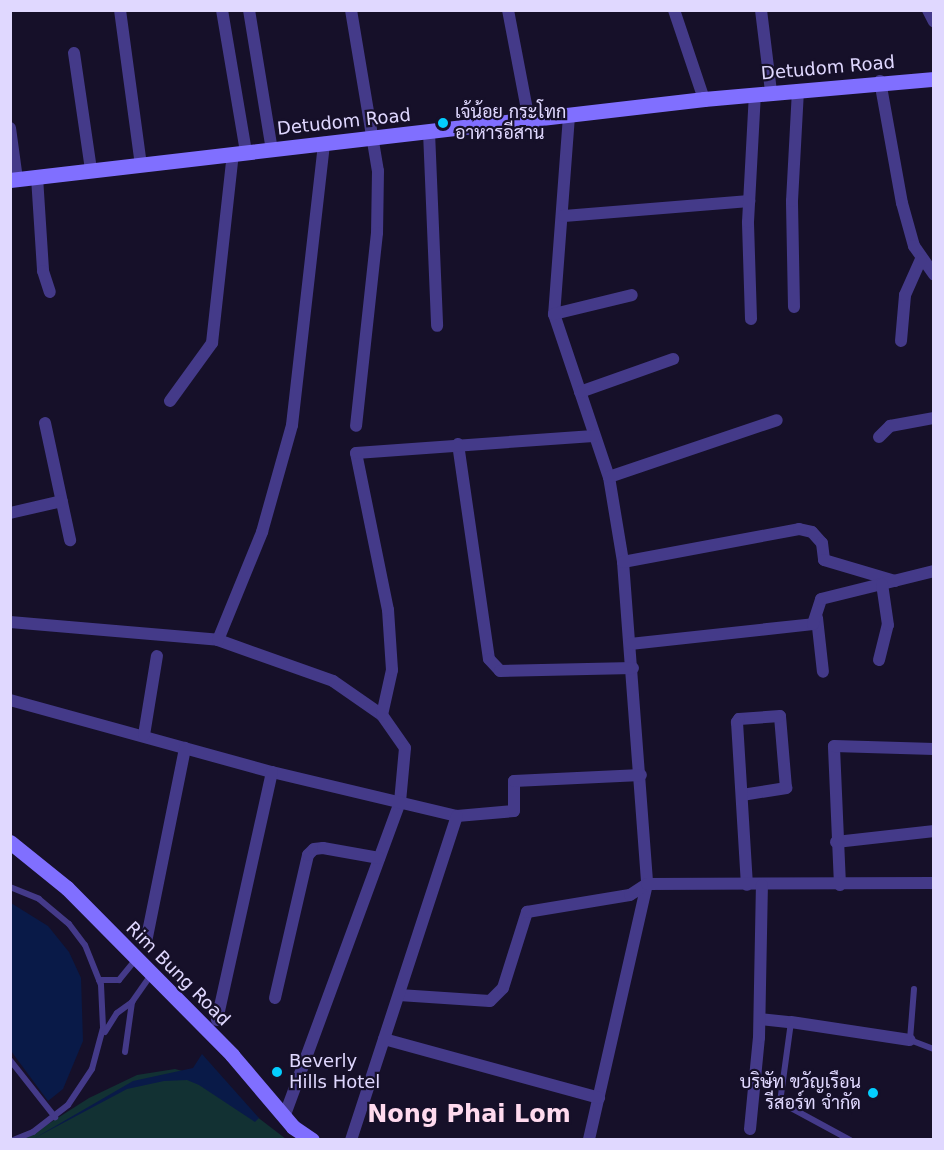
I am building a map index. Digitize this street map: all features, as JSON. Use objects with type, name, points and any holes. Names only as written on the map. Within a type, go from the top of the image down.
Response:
[{"type":"main road","name":"Detudom Road","points":[[14,179],[704,99],[880,81],[933,79]]},
{"type":"main road","name":"Rim Bung Road","points":[[10,842],[67,888],[232,1055],[284,1117],[312,1140]]},
{"type":"street","points":[[120,10],[141,165]]},
{"type":"street","points":[[170,401],[212,343],[239,153],[222,10]]},
{"type":"street","points":[[249,10],[272,150]]},
{"type":"street","points":[[351,10],[378,171],[377,233],[356,426]]},
{"type":"street","points":[[508,10],[529,120]]},
{"type":"street","points":[[674,10],[704,99]]},
{"type":"street","points":[[761,10],[771,92]]},
{"type":"street","points":[[928,10],[933,22]]},
{"type":"street","points":[[74,53],[91,170]]},
{"type":"street","points":[[880,81],[902,203],[921,259],[933,275]]},
{"type":"street","points":[[794,307],[792,201],[798,90]]},
{"type":"street","points":[[751,319],[749,201],[755,94]]},
{"type":"street","points":[[569,116],[564,216],[554,314],[609,477],[623,562],[641,775],[647,884],[589,1140]]},
{"type":"street","points":[[10,128],[14,179]]},
{"type":"street","points":[[429,132],[436,326]]},
{"type":"street","points":[[218,640],[262,532],[292,425],[324,143]]},
{"type":"street","points":[[37,177],[43,271],[50,292]]},
{"type":"street","points":[[564,216],[749,201]]},
{"type":"street","points":[[901,341],[905,295],[921,259]]},
{"type":"street","points":[[554,314],[632,295]]},
{"type":"street","points":[[580,392],[674,359]]},
{"type":"street","points":[[879,437],[890,426],[933,418]]},
{"type":"street","points":[[609,477],[777,420]]},
{"type":"street","points":[[45,423],[70,540]]},
{"type":"street","points":[[382,715],[392,670],[388,610],[356,453],[594,436]]},
{"type":"street","points":[[458,444],[489,659],[500,671],[633,668]]},
{"type":"street","points":[[10,513],[62,501]]},
{"type":"street","points":[[623,562],[799,529],[812,532],[822,543],[824,560],[889,583]]},
{"type":"street","points":[[823,672],[817,618],[821,599],[933,571]]},
{"type":"street","points":[[879,660],[888,625],[889,583]]},
{"type":"street","points":[[630,644],[813,624],[817,618]]},
{"type":"street","points":[[10,622],[218,640],[333,681],[382,715],[405,748],[400,802],[284,1117]]},
{"type":"street","points":[[144,735],[157,656]]},
{"type":"street","points":[[10,700],[272,771],[457,816],[514,811],[514,782],[641,775]]},
{"type":"street","points":[[742,795],[786,788],[780,716],[739,718],[737,722],[747,885]]},
{"type":"street","points":[[840,885],[836,842],[834,746],[933,749]]},
{"type":"street","points":[[147,937],[185,748]]},
{"type":"street","points":[[217,1020],[272,771]]},
{"type":"street","points":[[351,1140],[457,816]]},
{"type":"street","points":[[836,842],[933,831]]},
{"type":"street","points":[[275,998],[308,855],[314,849],[323,848],[379,858]]},
{"type":"street","points":[[399,995],[490,1001],[503,988],[527,912],[630,895],[647,884],[933,883]]},
{"type":"street","points":[[750,1130],[760,1019],[762,885]]},
{"type":"street","points":[[760,1019],[910,1041]]},
{"type":"street","points":[[384,1039],[599,1098]]},
{"type":"lane","points":[[10,887],[39,899],[69,924],[85,945],[99,980],[104,1028],[95,1058]]},
{"type":"lane","points":[[99,980],[119,980],[136,959]]},
{"type":"lane","points":[[13,1140],[55,1117],[86,1078],[112,1018],[132,1002],[152,974]]},
{"type":"lane","points":[[914,988],[910,1041],[933,1049]]},
{"type":"lane","points":[[125,1052],[132,1002]]},
{"type":"lane","points":[[790,1022],[780,1102],[850,1140]]},
{"type":"lane","points":[[10,1060],[55,1117]]},
{"type":"green space","points":[[175,1069],[205,1077],[286,1139],[23,1140],[89,1098],[137,1075]]},
{"type":"water","points":[[11,903],[48,926],[69,952],[81,978],[83,1041],[63,1089],[48,1101],[11,1051]]},
{"type":"water","points":[[202,1054],[259,1118],[255,1122],[199,1085],[187,1080],[164,1081],[127,1089],[33,1139],[133,1081],[193,1068]]},
{"type":"place","name":"เจ้น้อย กระโทก อาหารอีสาน","points":[[443,123]]},
{"type":"place","name":"Beverly Hills Hotel","points":[[277,1072]]},
{"type":"place","name":"บริษัท ขวัญเรือน รีสอร์ท จำกัด","points":[[873,1093]]},
{"type":"district","name":"Nong Phai Lom","points":[[469,1115]]}]
